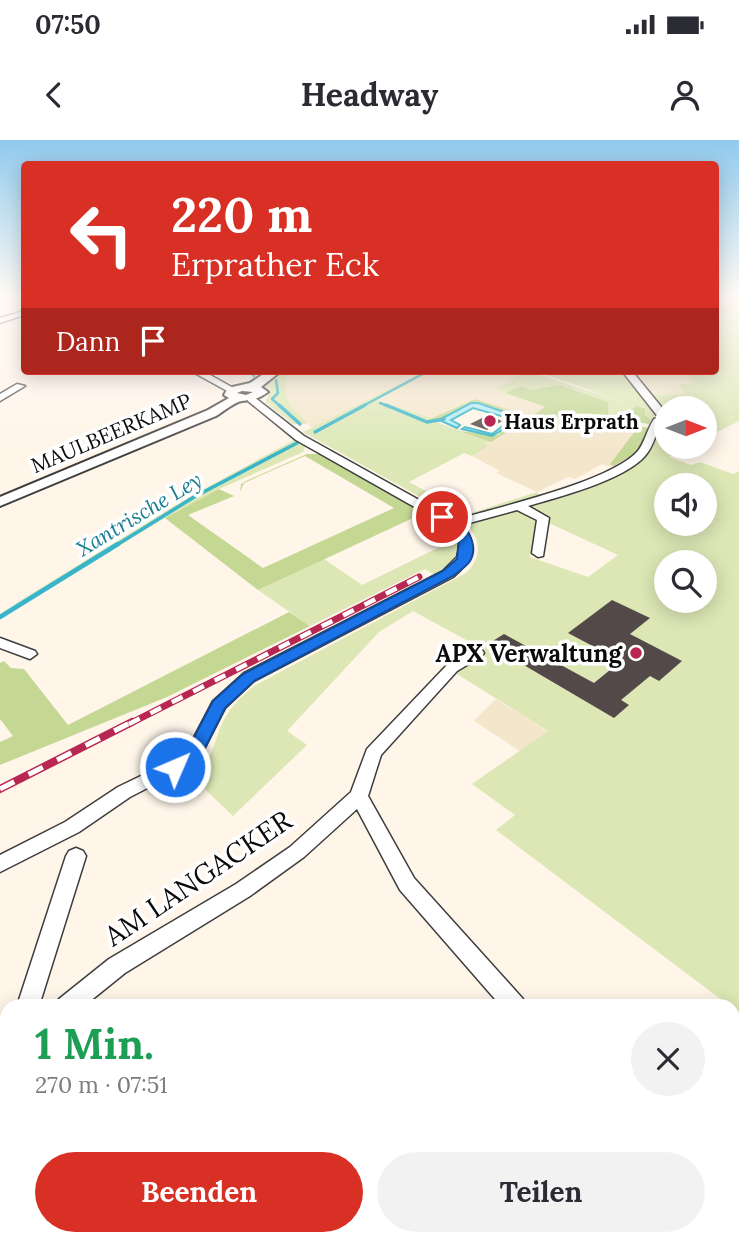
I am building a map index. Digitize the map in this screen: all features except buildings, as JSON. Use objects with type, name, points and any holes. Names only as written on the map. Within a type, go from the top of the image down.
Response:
[{"type":"street","name":"MAULBEERKAMP","points":[[204,375],[243,394]]},
{"type":"street","name":"MAULBEERKAMP","points":[[0,502],[212,413],[269,375]]},
{"type":"street","points":[[630,375],[654,406]]},
{"type":"street","points":[[0,398],[20,386]]},
{"type":"street","points":[[0,864],[72,827],[124,792],[184,762],[196,749],[219,705],[249,677],[448,573],[463,561],[467,553],[465,537],[454,524],[300,438],[243,394]]},
{"type":"street","points":[[454,524],[594,479],[636,459],[650,444],[654,425]]},
{"type":"street","points":[[516,505],[542,518],[538,553]]},
{"type":"street","points":[[0,643],[30,654]]},
{"type":"street","points":[[477,653],[452,668],[373,753],[359,796],[407,884],[509,999]]},
{"type":"street","name":"AM LANGACKER","points":[[76,999],[117,966],[243,890],[287,860],[359,796]]},
{"type":"street","points":[[30,999],[76,856]]},
{"type":"shaded area","points":[[287,375],[417,375],[313,429],[289,407],[285,390]]},
{"type":"shaded area","points":[[424,375],[521,375],[495,389],[546,408],[532,417],[592,421],[635,431],[610,464],[614,466],[602,464],[575,479],[568,477],[537,492],[496,473],[500,471],[472,456],[487,446],[484,444],[530,417],[475,399],[428,420],[377,399]]},
{"type":"shaded area","points":[[638,375],[687,375],[693,383],[678,384],[685,394],[653,395]]},
{"type":"shaded area","points":[[496,699],[549,732],[520,751],[474,721]]},
{"type":"green space","points":[[719,350],[739,350],[739,421],[718,432],[718,396],[653,395],[685,394],[678,384],[693,383],[687,375],[719,375]]},
{"type":"green space","points":[[275,375],[288,375],[286,395],[290,405],[307,422],[293,424],[265,402],[271,390],[264,385]]},
{"type":"green space","points":[[417,375],[425,375],[378,400],[441,421],[439,423],[489,441],[485,444],[488,446],[472,456],[464,453],[409,482],[468,514],[537,492],[540,495],[460,519],[303,432]]},
{"type":"green space","points":[[520,375],[540,375],[629,404],[546,375],[628,375],[654,409],[654,419],[651,420],[645,415],[629,420],[607,416],[521,386],[505,393],[494,389]]},
{"type":"green space","points":[[559,385],[608,402],[608,416],[572,414],[550,422],[531,417],[545,407],[505,393],[521,386],[533,390]]},
{"type":"green space","points":[[475,399],[531,417],[491,442],[459,431],[497,435],[521,417],[478,403],[439,420],[428,420]]},
{"type":"green space","points":[[637,406],[645,409],[645,415],[651,420],[649,424],[626,420],[629,420],[630,410]]},
{"type":"green space","points":[[568,416],[650,428],[642,449],[614,466],[610,464],[635,431],[592,421],[576,424],[561,419]]},
{"type":"green space","points":[[296,439],[306,444],[303,452],[219,489],[165,518],[0,619],[0,615],[18,602],[189,497]]},
{"type":"green space","points":[[654,444],[654,459],[674,459],[691,465],[700,462],[733,474],[739,471],[739,999],[720,999],[496,830],[515,815],[472,784],[548,731],[457,674],[439,670],[470,642],[413,611],[379,632],[287,731],[307,745],[233,816],[188,773],[209,757],[227,715],[254,686],[466,573],[475,560],[478,547],[465,522],[517,507],[539,519],[530,557],[588,577],[618,555],[549,523],[545,520],[548,517],[525,507],[634,463]]},
{"type":"green space","points":[[307,454],[322,454],[426,512],[258,590],[165,518],[219,489],[234,496],[188,515],[263,568],[394,508],[305,456],[244,483],[240,492],[241,484],[246,481]]},
{"type":"green space","points":[[440,523],[449,524],[462,541],[456,563],[436,576],[425,569],[310,626],[258,590],[324,559],[362,585],[452,541],[430,527]]},
{"type":"green space","points":[[289,612],[310,626],[167,697],[0,765],[0,742],[13,736],[0,719],[0,663],[4,661],[11,668],[24,669],[68,725]]},
{"type":"water","points":[[471,403],[522,418],[492,436],[462,429],[465,427],[492,434],[512,419],[473,408],[451,420],[460,425],[457,428],[439,420]]},
{"type":"waterway","name":"Xantrische Ley","points":[[361,407],[421,375]]},
{"type":"waterway","points":[[276,380],[278,393],[272,399],[281,407]]},
{"type":"waterway","points":[[380,403],[390,407]]},
{"type":"waterway","points":[[279,405],[300,424]]},
{"type":"waterway","name":"Xantrische Ley","points":[[315,432],[365,405]]},
{"type":"waterway","points":[[386,405],[427,422],[444,419]]},
{"type":"waterway","name":"Xantrische Ley","points":[[115,546],[194,497],[297,443]]},
{"type":"waterway","name":"Xantrische Ley","points":[[0,617],[118,544]]},
{"type":"railway","points":[[129,724],[419,577]]},
{"type":"railway","points":[[0,789],[132,722]]},
{"type":"place","name":"Haus Erprath","points":[[490,421]]},
{"type":"place","name":"APX Verwaltung","points":[[636,653]]},
{"type":"route","points":[[175,767],[190,757],[196,749],[219,705],[249,677],[456,568],[467,553],[465,537],[461,530],[442,517]]}]
